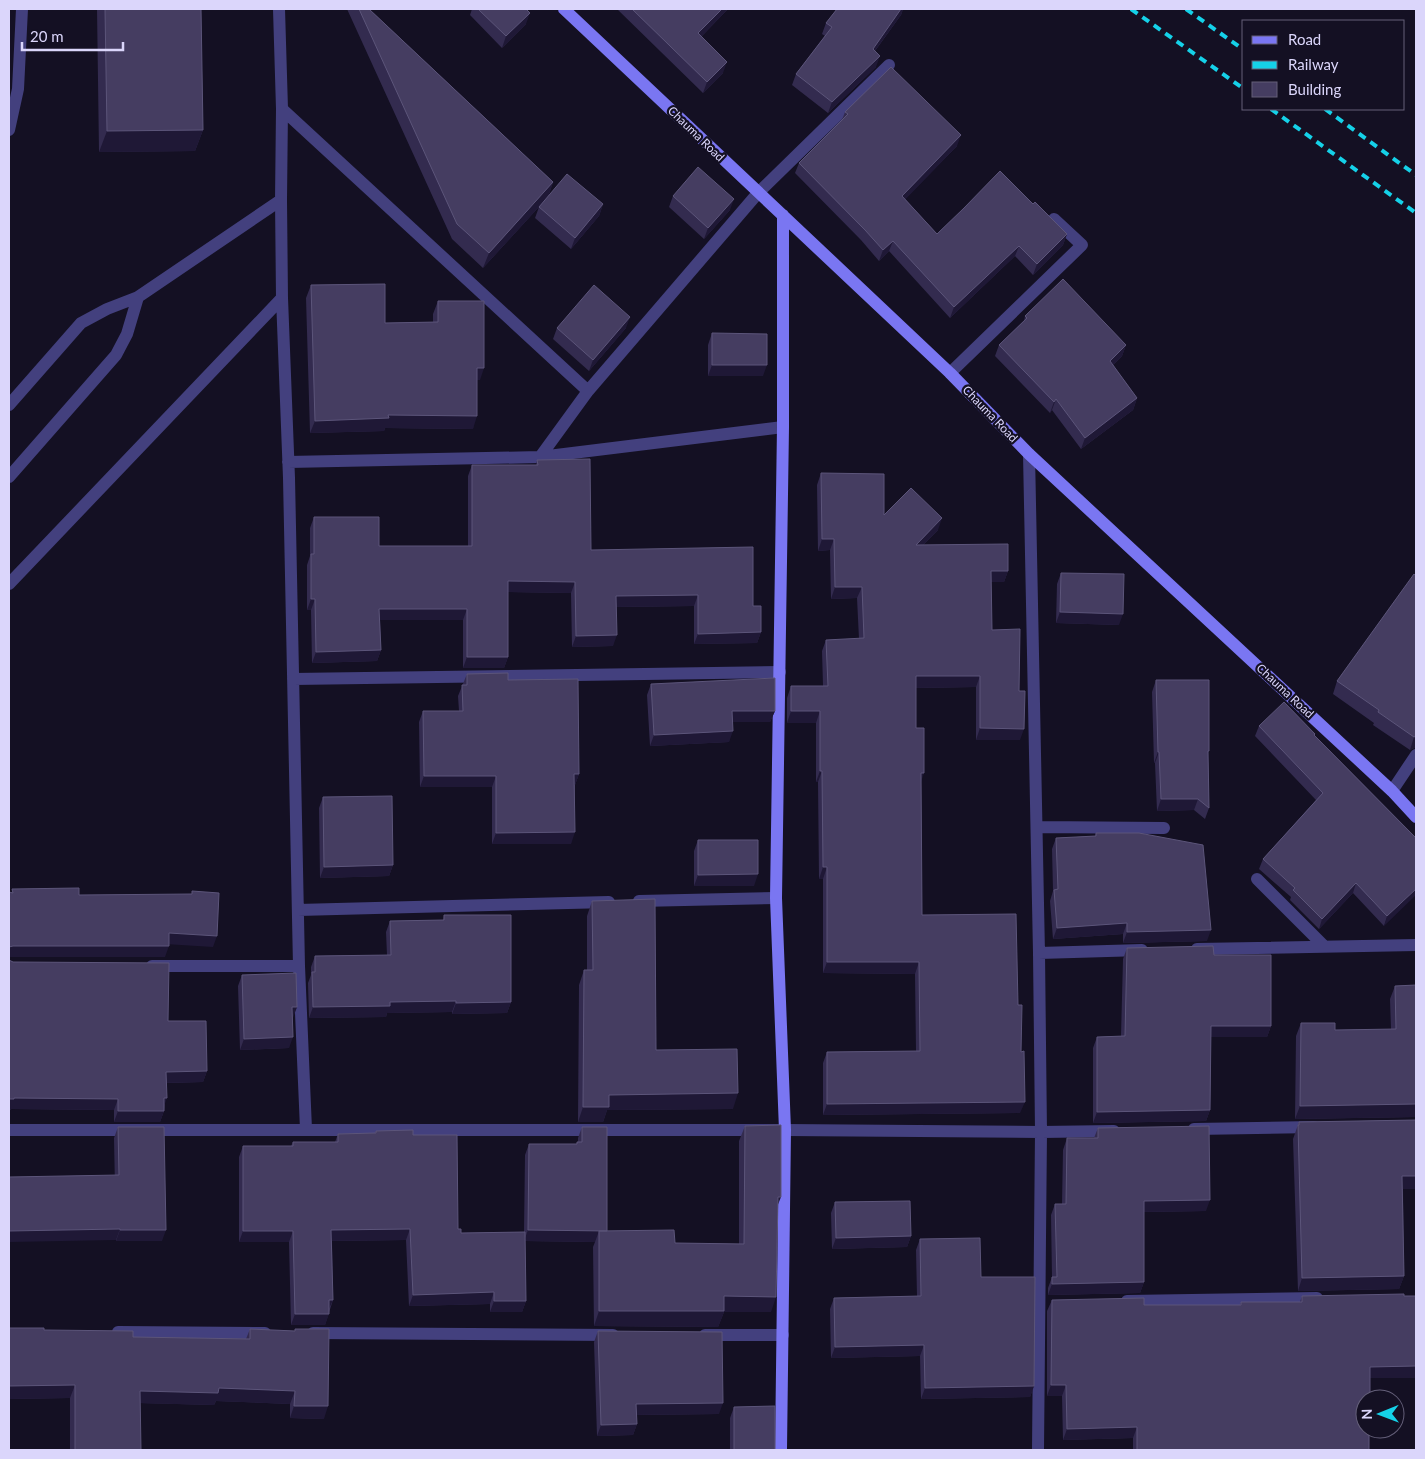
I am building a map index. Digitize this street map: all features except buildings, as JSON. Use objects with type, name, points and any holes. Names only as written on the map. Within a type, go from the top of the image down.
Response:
[{"type":"street","points":[[9,130],[18,89],[22,9]]},
{"type":"street","points":[[280,9],[282,298],[288,462],[298,910],[306,1130]]},
{"type":"street","name":"Chauma Road","points":[[564,9],[950,373],[1028,454],[1392,790],[1416,817]]},
{"type":"street","points":[[540,457],[588,391],[758,193],[889,65]]},
{"type":"street","points":[[282,109],[588,391]]},
{"type":"street","points":[[9,405],[81,323],[106,309],[138,297],[281,200]]},
{"type":"street","points":[[781,1450],[785,1130],[776,898],[783,427],[783,215]]},
{"type":"street","points":[[950,373],[1082,245],[1054,219]]},
{"type":"street","points":[[9,477],[116,355],[127,334],[138,297]]},
{"type":"street","points":[[9,584],[282,298]]},
{"type":"street","points":[[288,462],[540,457],[783,427]]},
{"type":"street","points":[[1028,454],[1040,953],[1041,1132],[1045,1303],[1038,1450]]},
{"type":"street","points":[[293,679],[780,672]]},
{"type":"street","points":[[1392,790],[1416,756]]},
{"type":"street","points":[[1037,827],[1164,828]]},
{"type":"street","points":[[1257,879],[1324,946]]},
{"type":"street","points":[[298,910],[776,898]]},
{"type":"street","points":[[1186,949],[1416,945]]},
{"type":"street","points":[[1040,953],[1157,950]]},
{"type":"street","points":[[144,966],[300,966]]},
{"type":"street","points":[[1179,1130],[1327,1127]]},
{"type":"street","points":[[9,1130],[785,1130],[1041,1132],[1130,1130]]},
{"type":"street","points":[[1119,1302],[1327,1298]]},
{"type":"street","points":[[108,1332],[277,1333]]},
{"type":"street","points":[[296,1333],[624,1335]]},
{"type":"street","points":[[694,1335],[783,1336]]},
{"type":"railway","points":[[1131,9],[1242,88]]},
{"type":"railway","points":[[1186,9],[1242,49]]},
{"type":"railway","points":[[1272,110],[1416,213]]},
{"type":"railway","points":[[1326,110],[1416,175]]}]
